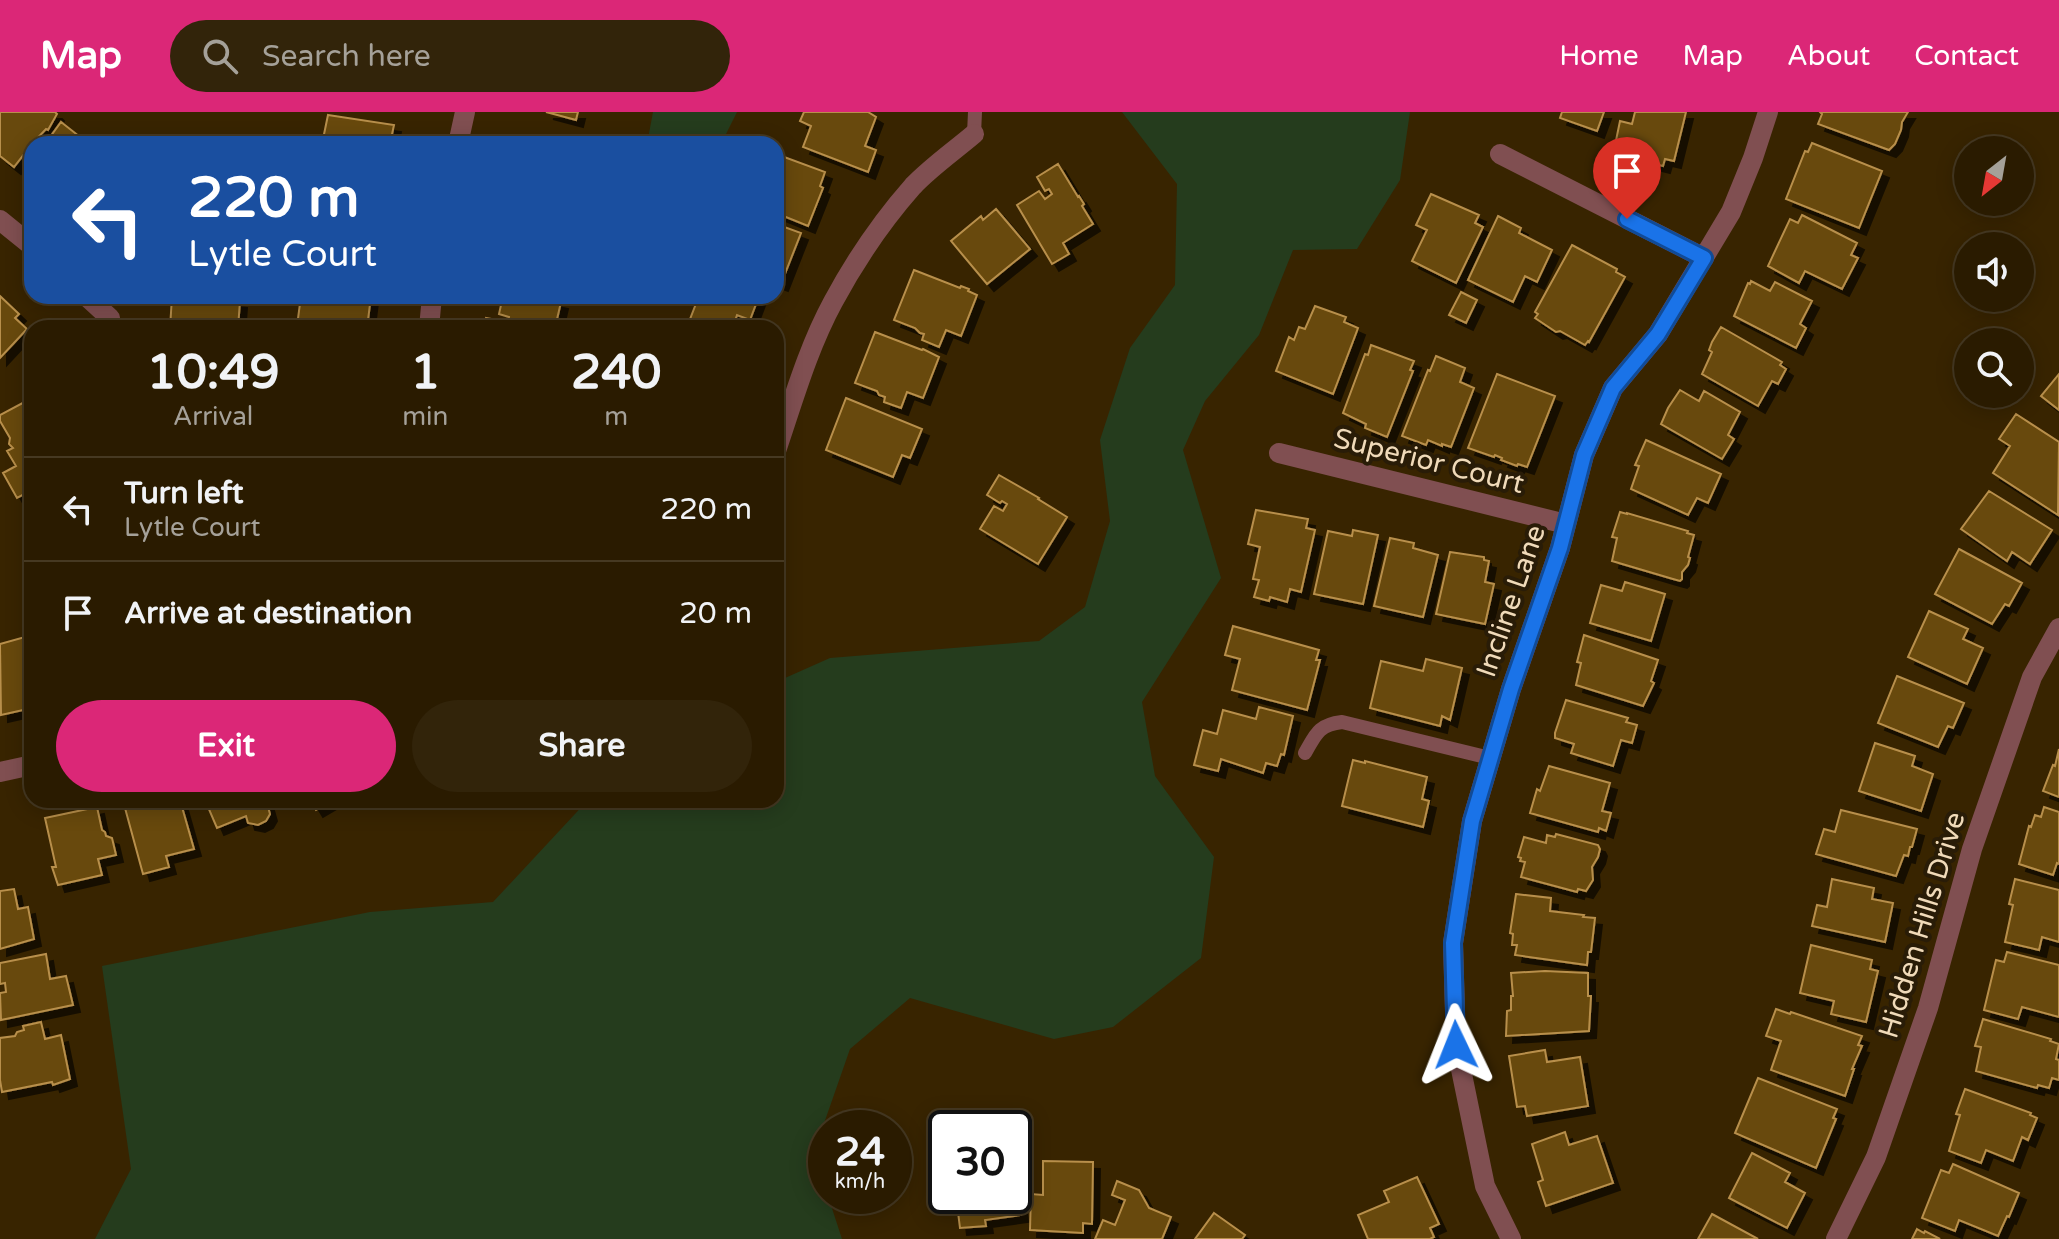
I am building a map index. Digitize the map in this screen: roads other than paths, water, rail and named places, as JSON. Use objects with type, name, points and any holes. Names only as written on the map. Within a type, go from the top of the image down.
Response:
[{"type":"street","points":[[460,136],[465,112]]},
{"type":"street","name":"Incline Lane","points":[[1511,1239],[1485,1186],[1456,1045],[1453,943],[1472,821],[1511,689],[1560,548],[1584,455],[1613,388],[1658,334],[1731,212],[1768,112]]},
{"type":"street","points":[[784,428],[807,361],[832,303],[855,265],[915,184],[974,134]]},
{"type":"street","points":[[1500,154],[1704,258]]},
{"type":"street","points":[[0,220],[24,240]]},
{"type":"street","points":[[95,304],[110,318]]},
{"type":"street","name":"Superior Court","points":[[1279,453],[1566,524]]},
{"type":"street","name":"Hidden Hills Drive","points":[[1836,1239],[1876,1157],[1928,1008],[1972,849],[2032,677],[2059,628]]},
{"type":"street","points":[[0,772],[24,767]]},
{"type":"lane","points":[[974,134],[975,112]]},
{"type":"lane","points":[[1305,753],[1317,733],[1328,724],[1342,722],[1490,758]]}]
